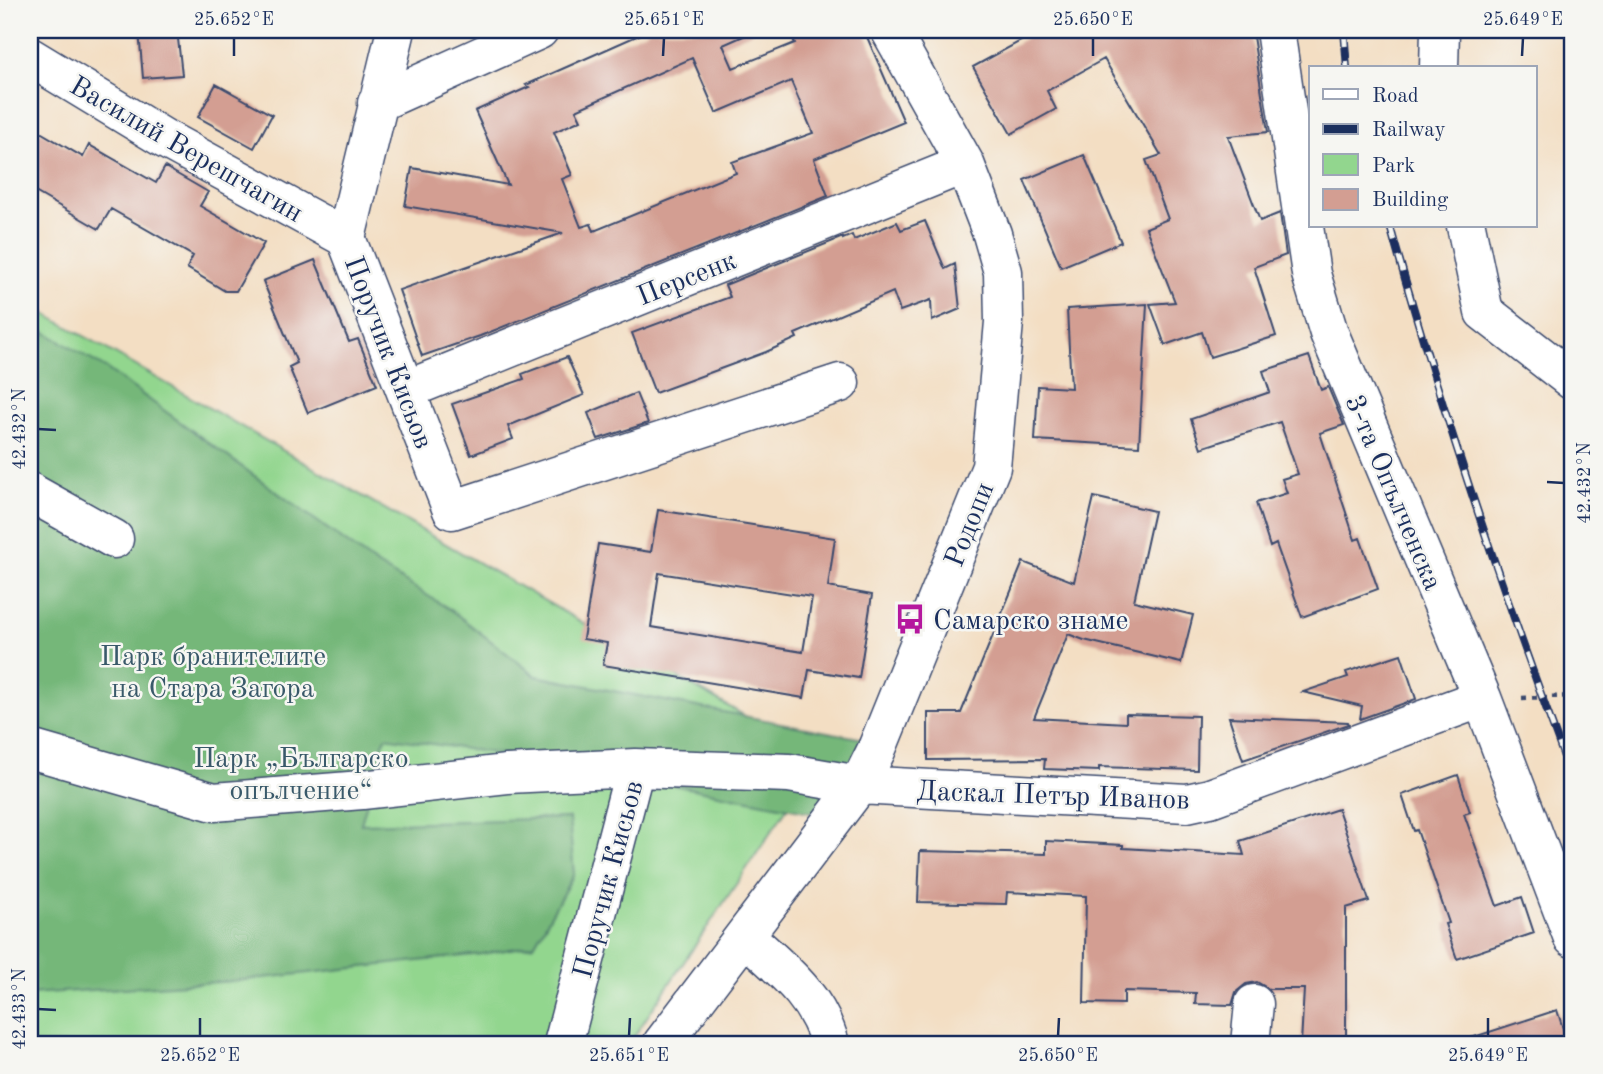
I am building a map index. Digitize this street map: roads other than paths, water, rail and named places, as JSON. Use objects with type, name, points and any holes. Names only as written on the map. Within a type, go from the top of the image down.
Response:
[{"type":"street","name":"Поручик Кисьов","points":[[396,30],[346,238],[452,510],[840,383]]},
{"type":"street","points":[[377,103],[539,30]]},
{"type":"street","name":"3-та Опълченска","points":[[1275,30],[1311,274],[1325,321],[1482,698],[1573,938]]},
{"type":"street","points":[[1439,66],[1440,30]]},
{"type":"street","name":"Родопи","points":[[662,1044],[859,785],[881,738],[991,467],[1004,322],[1003,272],[992,234],[965,164],[896,32]]},
{"type":"street","name":"Василий Верешчагин","points":[[30,57],[165,139],[346,238]]},
{"type":"street","name":"Персенк","points":[[406,390],[965,164]]},
{"type":"street","points":[[1466,228],[1484,312],[1573,381]]},
{"type":"street","points":[[30,492],[114,539]]},
{"type":"street","name":"Даскал Петър Иванов","points":[[859,785],[1187,803],[1210,798],[1482,698]]},
{"type":"street","points":[[30,749],[214,802],[362,790],[507,774],[635,768]]},
{"type":"street","name":"Поручик Кисьов","points":[[563,1044],[635,768],[789,773],[859,785]]},
{"type":"street","points":[[745,936],[805,992],[826,1028],[830,1044]]},
{"type":"street","points":[[1250,1044],[1254,1004]]},
{"type":"railway","points":[[1344,30],[1347,66]]},
{"type":"railway","points":[[1391,228],[1476,505],[1573,781]]},
{"type":"place","name":"Самарско знаме","points":[[910,619]]},
{"type":"park label","name":"Парк бранителите на Стара Загора","points":[[213,671]]},
{"type":"park label","name":"Парк „Българско опълчение“","points":[[301,773]]}]
